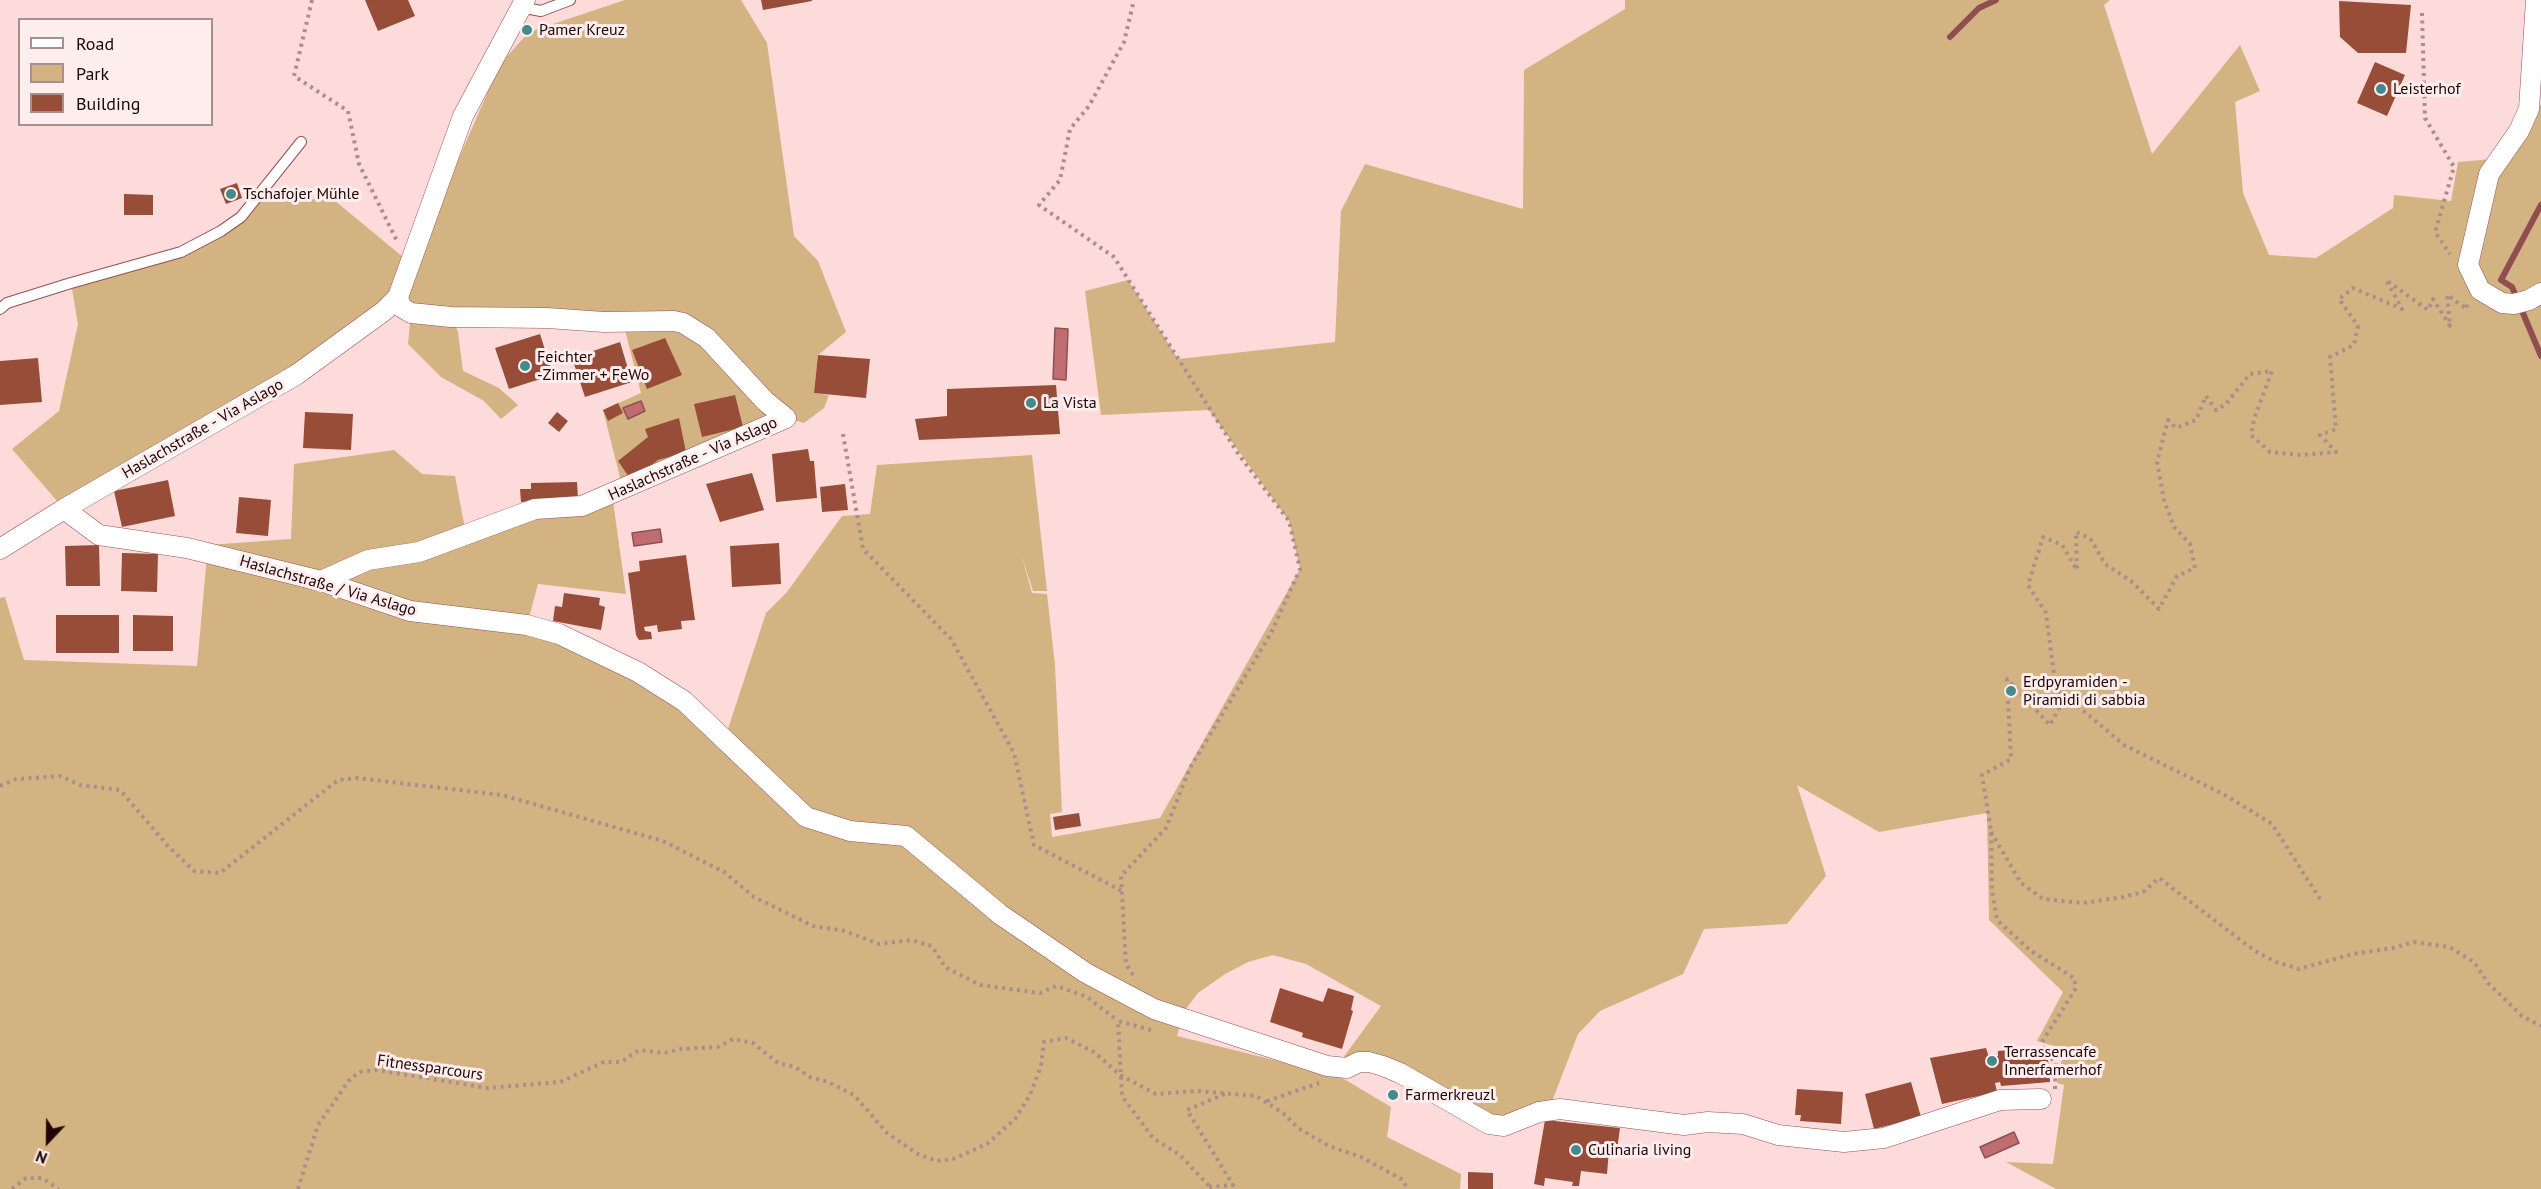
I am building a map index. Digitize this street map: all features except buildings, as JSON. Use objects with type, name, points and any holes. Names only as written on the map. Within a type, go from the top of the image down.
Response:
[{"type":"street","points":[[2535,297],[2514,304],[2502,303],[2480,290],[2468,265],[2489,174],[2519,131],[2529,109],[2536,0]]},
{"type":"street","points":[[398,297],[463,116],[522,4]]},
{"type":"street","name":"Haslachstraße - Via Aslago","points":[[0,549],[64,509],[296,375],[368,324],[398,297],[401,307],[411,313],[451,317],[683,323],[707,338],[765,401],[786,418],[582,506],[535,509],[419,552],[368,560],[321,581]]},
{"type":"street","name":"Haslachstraße / Via Aslago","points":[[64,509],[99,535],[187,548],[321,581],[410,611],[527,625],[560,634],[638,672],[684,700],[806,817],[850,831],[906,836],[1001,915],[1086,974],[1180,1020],[1327,1066],[1347,1068],[1359,1062],[1369,1062],[1400,1073],[1489,1124],[1504,1126],[1539,1112],[1560,1109],[1684,1125],[1707,1122],[1743,1124],[1779,1135],[1844,1142],[1884,1138],[2000,1100],[2041,1099]]},
{"type":"lane","points":[[522,4],[541,10],[570,0]]},
{"type":"lane","points":[[0,309],[8,303],[181,252],[221,231],[241,217],[302,142]]},
{"type":"path","points":[[312,0],[294,76],[348,111],[359,164],[409,262]]},
{"type":"path","points":[[1134,0],[1124,42],[1089,106],[1070,129],[1060,180],[1039,205],[1114,257],[1239,455],[1289,521],[1300,569],[1271,633],[1190,768],[1166,828],[1121,876],[1126,964],[1137,982]]},
{"type":"path","points":[[2422,12],[2425,118],[2454,166],[2435,232],[2455,261]]},
{"type":"path","points":[[2320,899],[2272,824],[2227,796],[2124,745],[2056,690],[2046,613],[2028,585],[2043,537],[2062,545],[2078,570],[2076,532],[2090,538],[2105,564],[2131,581],[2159,609],[2177,576],[2195,568],[2190,544],[2174,527],[2157,462],[2168,420],[2176,428],[2196,420],[2206,396],[2216,410],[2226,404],[2250,374],[2272,371],[2254,418],[2251,435],[2270,452],[2301,455],[2336,452],[2320,435],[2336,429],[2330,357],[2354,345],[2358,326],[2338,299],[2353,288],[2402,309],[2386,280],[2428,310],[2433,299],[2450,326],[2447,296],[2467,309],[2467,299]]},
{"type":"path","points":[[843,434],[863,549],[951,639],[1014,753],[1034,845],[1123,891]]},
{"type":"path","points":[[2041,1099],[2057,1087],[2055,1063],[2044,1052],[2042,1042],[2076,988],[2074,978],[2031,951],[1997,920],[1992,891],[1991,831],[1982,775],[2011,759],[2007,679],[2050,725],[2066,696]]},
{"type":"path","points":[[0,786],[16,780],[60,776],[80,784],[120,790],[194,871],[220,873],[338,780],[357,778],[502,795],[663,841],[724,872],[754,897],[813,926],[845,931],[879,944],[911,940],[932,946],[945,967],[980,985],[1040,993],[1056,986],[1087,997],[1118,1022],[1155,1031]]},
{"type":"path","points":[[1991,831],[2021,883],[2043,899],[2083,903],[2123,897],[2143,892],[2160,878],[2255,951],[2276,962],[2299,969],[2353,954],[2393,948],[2414,942],[2449,947],[2474,962],[2488,983],[2522,1016],[2541,1026]]},
{"type":"path","points":[[1118,1022],[1122,1096],[1153,1138],[1180,1155],[1210,1188],[1233,1185],[1187,1110],[1228,1092]]},
{"type":"path","name":"Fitnessparcours","points":[[298,1189],[318,1125],[350,1078],[360,1072],[377,1070],[488,1088],[560,1082],[604,1062],[621,1062],[639,1050],[664,1053],[681,1049],[718,1047],[733,1039],[753,1043],[778,1063],[795,1067],[810,1077],[828,1082],[854,1095],[887,1133],[918,1154],[937,1161],[953,1159],[987,1144],[1015,1119],[1030,1095],[1041,1066],[1044,1042],[1066,1038],[1094,1052],[1120,1076],[1156,1095],[1228,1092],[1256,1096],[1266,1101]]},
{"type":"path","points":[[1266,1101],[1328,1080]]},
{"type":"path","points":[[1266,1101],[1298,1128],[1329,1146],[1361,1157],[1403,1180],[1407,1189]]},
{"type":"path","points":[[12,1189],[26,1178],[42,1178],[59,1189]]},
{"type":"green space","points":[[625,0],[741,0],[767,43],[794,236],[818,261],[846,332],[818,355],[814,393],[829,395],[824,408],[804,423],[786,418],[623,489],[603,410],[641,393],[623,322],[452,318],[458,332],[463,371],[499,388],[518,405],[501,419],[484,401],[441,377],[408,344],[411,313],[384,311],[64,509],[12,449],[59,411],[78,324],[71,283],[130,267],[221,231],[258,197],[334,200],[409,262],[415,259],[500,64],[529,32]]},
{"type":"green space","points":[[1625,0],[2110,0],[2104,5],[2152,154],[2240,45],[2260,91],[2235,102],[2243,193],[2269,255],[2316,258],[2393,208],[2394,195],[2451,201],[2458,162],[2514,157],[2541,104],[2541,1189],[2056,1189],[2006,1162],[2053,1164],[2064,1085],[2057,1083],[2064,1049],[2037,1041],[2063,992],[1989,920],[1987,813],[1879,832],[1797,785],[1826,876],[1787,924],[1704,929],[1683,974],[1600,1011],[1578,1034],[1549,1109],[1504,1123],[1343,1058],[1381,1006],[1306,964],[1273,955],[1248,962],[1225,974],[1198,993],[1185,1010],[1177,1036],[1339,1076],[1391,1107],[1387,1137],[1461,1174],[1460,1189],[0,1189],[0,598],[5,597],[24,660],[197,666],[208,545],[291,539],[294,464],[394,450],[422,474],[455,476],[466,534],[612,494],[626,594],[538,584],[527,625],[559,634],[725,738],[766,613],[787,592],[842,516],[870,514],[877,465],[1032,455],[1047,591],[1033,591],[1021,554],[1032,593],[1047,594],[1055,665],[1062,812],[1050,814],[1052,837],[1160,818],[1300,569],[1289,521],[1209,410],[1101,415],[1085,291],[1128,280],[1178,359],[1335,342],[1341,211],[1365,164],[1523,209],[1524,70],[1625,9]]},
{"type":"shaded area","points":[[1055,328],[1068,329],[1066,380],[1053,379]]},
{"type":"shaded area","points":[[641,401],[645,411],[628,419],[623,408]]},
{"type":"shaded area","points":[[660,529],[662,542],[634,546],[632,533]]},
{"type":"shaded area","points":[[2014,1132],[2019,1143],[1985,1158],[1980,1147]]},
{"type":"waterway","points":[[1950,37],[1979,8],[1996,0]]},
{"type":"waterway","points":[[2541,205],[2501,280],[2512,287],[2541,356]]},
{"type":"place","name":"Pamer Kreuz","points":[[527,30]]},
{"type":"place","name":"Leisterhof","points":[[2381,89]]},
{"type":"place","name":"Tschafojer Mühle","points":[[231,194]]},
{"type":"place","name":"Feichter -Zimmer + FeWo","points":[[525,366]]},
{"type":"place","name":"La Vista","points":[[1031,403]]},
{"type":"place","name":"Erdpyramiden - Piramidi di sabbia","points":[[2011,691]]},
{"type":"place","name":"Terrassencafe Innerfamerhof","points":[[1992,1061]]},
{"type":"place","name":"Farmerkreuzl","points":[[1393,1095]]},
{"type":"place","name":"Culinaria living","points":[[1576,1150]]}]
